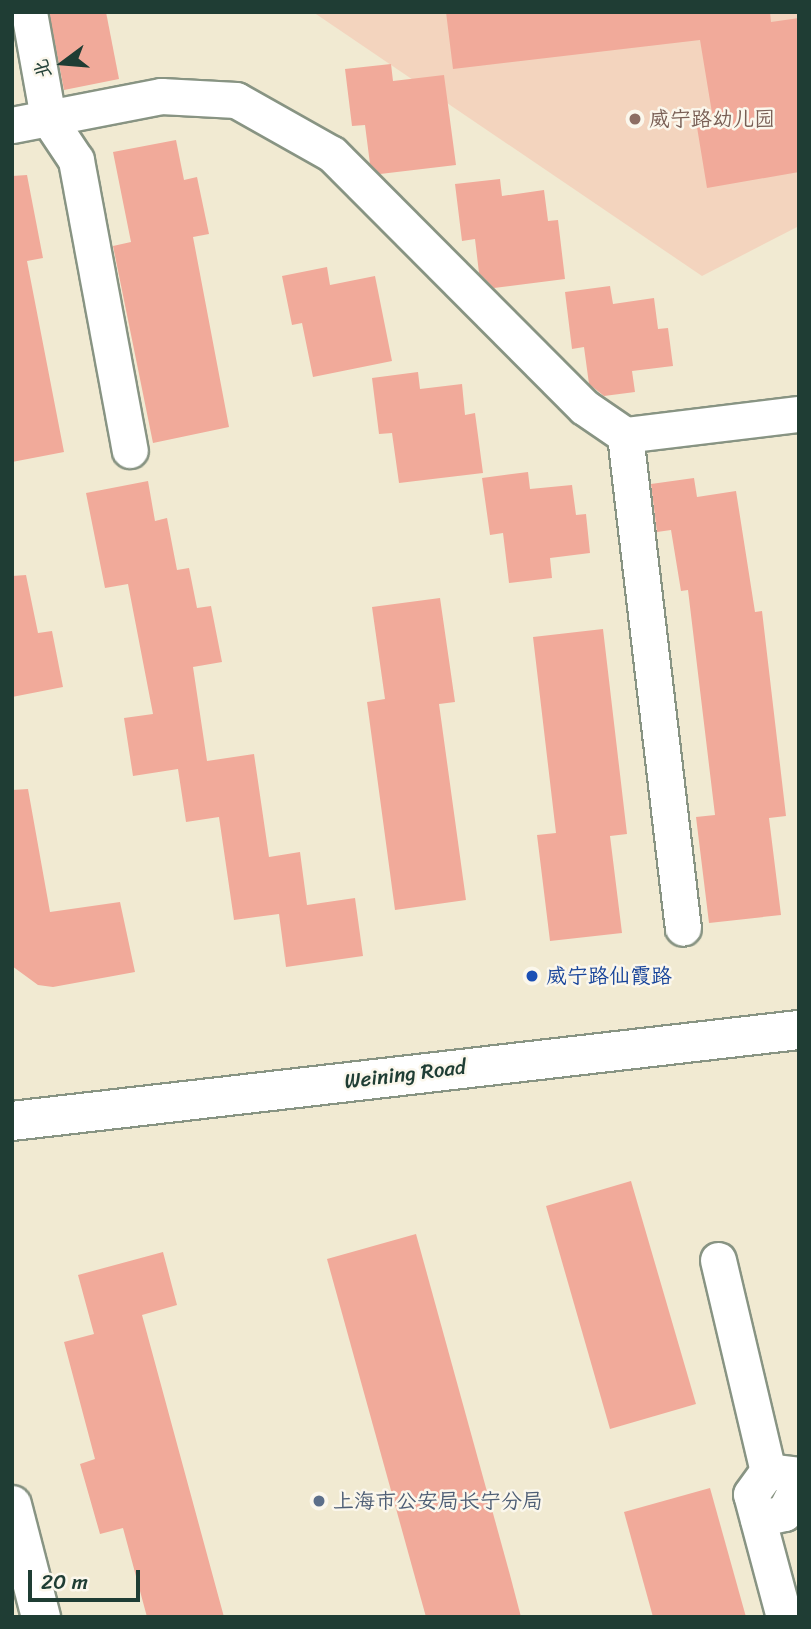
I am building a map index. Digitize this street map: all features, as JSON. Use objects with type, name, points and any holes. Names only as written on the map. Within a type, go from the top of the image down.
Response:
[{"type":"main road","name":"Weining Road","points":[[12,1121],[799,1030]]},
{"type":"main road","points":[[12,1506],[41,1617]]},
{"type":"street","points":[[29,12],[48,118],[76,160],[130,450]]},
{"type":"street","points":[[12,125],[162,96],[236,100],[332,153],[584,407],[625,435],[799,414]]},
{"type":"street","points":[[625,435],[682,928]]},
{"type":"street","points":[[718,1260],[788,1476],[751,1494],[784,1617]]},
{"type":"shaded area","name":"威宁路幼儿园","points":[[313,12],[799,12],[799,226],[702,276]]},
{"type":"building","points":[[49,12],[106,12],[119,79],[64,90]]},
{"type":"building","points":[[446,12],[770,12],[771,22],[799,18],[799,172],[707,188],[696,121],[713,119],[700,40],[453,69]]},
{"type":"building","points":[[391,64],[393,81],[444,75],[456,165],[380,174],[370,164],[365,125],[352,126],[345,69]]},
{"type":"building","points":[[176,140],[184,180],[197,177],[209,234],[193,237],[229,427],[153,443],[113,246],[131,242],[113,152]]},
{"type":"building","points":[[27,175],[43,258],[27,261],[64,452],[12,462],[12,176]]},
{"type":"building","points":[[500,179],[502,196],[544,190],[548,221],[558,220],[565,279],[494,288],[479,273],[475,239],[462,241],[455,184]]},
{"type":"building","points":[[327,267],[330,285],[375,276],[392,361],[313,377],[302,323],[292,325],[282,276]]},
{"type":"building","points":[[610,286],[613,304],[654,298],[658,329],[668,328],[673,366],[632,371],[635,392],[604,396],[589,384],[584,347],[572,349],[565,292]]},
{"type":"building","points":[[418,372],[420,389],[462,384],[465,415],[475,413],[483,473],[399,483],[392,433],[379,434],[372,378]]},
{"type":"building","points":[[528,472],[530,489],[572,485],[576,515],[586,514],[590,553],[550,558],[552,578],[509,583],[503,533],[490,535],[482,478]]},
{"type":"building","points":[[694,478],[697,497],[736,491],[755,612],[762,611],[786,816],[769,818],[781,915],[709,923],[696,817],[715,815],[688,590],[681,591],[671,530],[657,532],[651,484]]},
{"type":"building","points":[[148,481],[155,521],[167,518],[177,570],[189,568],[197,608],[211,606],[222,662],[193,667],[207,761],[254,754],[269,857],[300,852],[307,905],[355,898],[363,956],[286,967],[279,914],[234,920],[219,817],[186,822],[178,769],[133,776],[124,718],[153,714],[128,584],[105,588],[86,493]]},
{"type":"building","points":[[26,575],[38,633],[52,631],[63,687],[12,697],[12,576]]},
{"type":"building","points":[[440,598],[455,702],[439,704],[466,900],[395,910],[367,702],[385,699],[372,607]]},
{"type":"building","points":[[603,629],[627,834],[610,836],[622,933],[550,941],[537,835],[556,833],[533,637]]},
{"type":"building","points":[[28,789],[50,912],[120,902],[135,972],[53,987],[38,985],[12,966],[12,790]]},
{"type":"building","points":[[631,1181],[696,1404],[610,1429],[546,1206]]},
{"type":"building","points":[[416,1234],[521,1617],[426,1617],[327,1259]]},
{"type":"building","points":[[163,1252],[177,1305],[142,1315],[224,1617],[147,1617],[123,1528],[100,1534],[80,1464],[95,1459],[64,1342],[94,1334],[78,1275]]},
{"type":"building","points":[[710,1488],[746,1617],[653,1617],[624,1512]]},
{"type":"place","name":"威宁路幼儿园","points":[[635,119]]},
{"type":"place","name":"威宁路仙霞路","points":[[532,976]]},
{"type":"place","name":"上海市公安局长宁分局","points":[[319,1501]]}]
